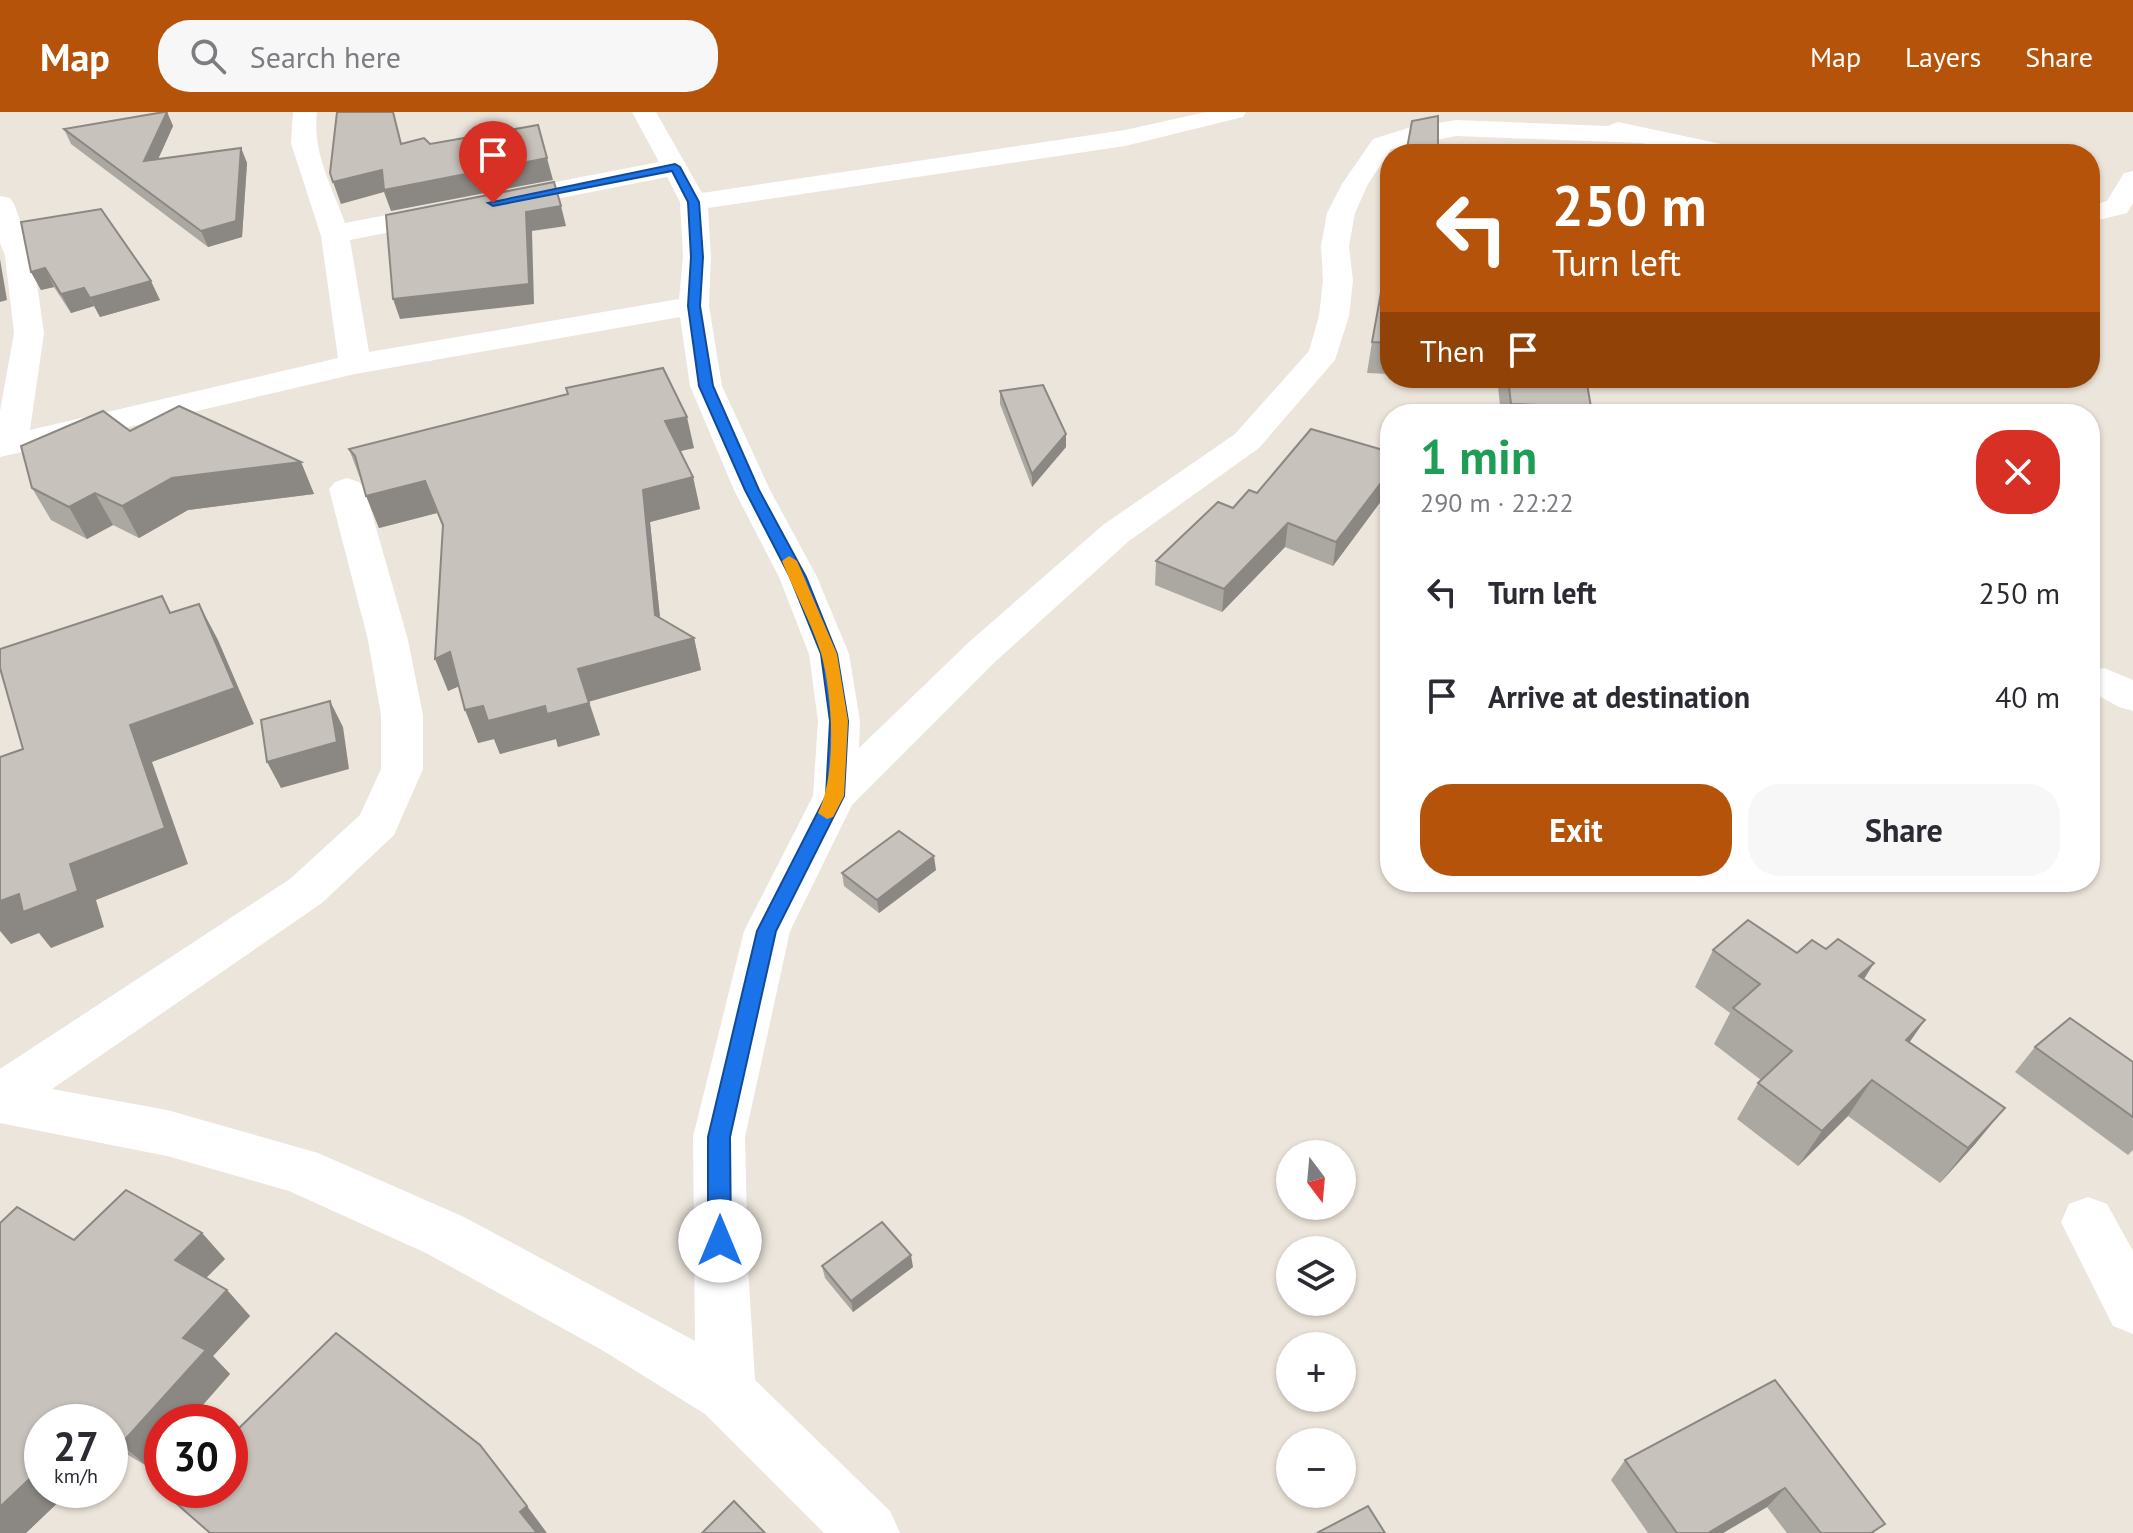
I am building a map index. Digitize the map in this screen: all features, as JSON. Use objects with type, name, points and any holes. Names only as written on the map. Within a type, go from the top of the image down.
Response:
[{"type":"street","points":[[305,112],[302,123],[306,148],[335,234],[355,364]]},
{"type":"street","points":[[644,112],[694,202],[697,257],[694,306],[706,386],[752,490],[798,577],[829,654],[839,721],[835,796]]},
{"type":"street","points":[[694,202],[1125,138],[1234,112]]},
{"type":"street","points":[[1382,144],[1411,112]]},
{"type":"street","points":[[1521,112],[1686,144]]},
{"type":"street","points":[[1382,144],[1429,131],[1478,128],[1645,135]]},
{"type":"street","points":[[726,1393],[720,1267],[719,1137],[767,931],[835,796],[982,652],[1116,533],[1247,441],[1324,353],[1334,316],[1338,281],[1335,246],[1341,213],[1355,184],[1380,147]]},
{"type":"street","points":[[335,234],[675,167]]},
{"type":"street","points":[[2100,211],[2117,207],[2133,179]]},
{"type":"street","points":[[0,204],[19,256],[29,333],[6,446],[355,364],[694,306]]},
{"type":"street","points":[[0,1099],[306,891],[378,824],[402,769],[402,715],[388,640],[347,489]]},
{"type":"street","points":[[0,1099],[167,1133],[299,1170],[445,1235],[622,1330],[726,1393],[868,1533]]},
{"type":"street","points":[[2088,1222],[2133,1307]]},
{"type":"building","points":[[167,112],[144,161],[241,148],[236,221],[201,231],[64,129]]},
{"type":"building","points":[[337,112],[393,112],[401,144],[424,138],[430,144],[538,125],[547,158],[384,190],[382,170],[333,182],[330,173]]},
{"type":"building","points":[[1438,116],[1438,144],[1408,144],[1412,121]]},
{"type":"building","points":[[554,182],[561,206],[526,212],[529,284],[393,299],[386,215]]},
{"type":"building","points":[[101,209],[151,281],[90,298],[84,288],[61,294],[45,268],[31,272],[21,222]]},
{"type":"building","points":[[1380,298],[1380,342],[1372,342]]},
{"type":"building","points":[[663,368],[687,417],[665,421],[693,477],[643,490],[655,615],[694,638],[578,669],[589,703],[547,714],[545,706],[488,721],[483,706],[465,710],[450,652],[435,659],[443,525],[425,481],[366,496],[355,456],[349,449],[568,394],[566,388]]},
{"type":"building","points":[[1043,385],[1066,434],[1032,474],[1000,391]]},
{"type":"building","points":[[1509,388],[1588,388],[1590,404],[1511,404]]},
{"type":"building","points":[[179,406],[301,462],[172,478],[122,506],[95,493],[69,507],[32,488],[21,446],[103,411],[130,431]]},
{"type":"building","points":[[1311,429],[1380,449],[1380,484],[1336,542],[1288,523],[1224,589],[1156,561],[1218,502],[1233,508],[1249,490],[1257,493]]},
{"type":"building","points":[[162,596],[170,613],[199,604],[235,688],[130,725],[165,828],[70,864],[78,891],[23,912],[19,894],[0,901],[0,757],[23,749],[0,668],[0,649]]},
{"type":"building","points":[[330,701],[337,742],[267,762],[261,720]]},
{"type":"building","points":[[899,831],[934,856],[877,900],[842,873]]},
{"type":"building","points":[[1748,920],[1797,953],[1812,940],[1826,949],[1838,939],[1874,963],[1859,976],[1925,1020],[1906,1040],[2005,1108],[1968,1148],[1872,1080],[1822,1131],[1758,1083],[1792,1051],[1733,1008],[1760,984],[1713,950]]},
{"type":"building","points":[[2070,1018],[2133,1062],[2133,1117],[2035,1047]]},
{"type":"building","points":[[126,1190],[202,1233],[175,1260],[227,1290],[183,1338],[206,1350],[157,1404],[144,1404],[144,1419],[128,1436],[128,1404],[24,1404],[24,1484],[0,1507],[0,1223],[17,1207],[74,1240]]},
{"type":"building","points":[[882,1222],[911,1255],[851,1301],[822,1266]]},
{"type":"building","points":[[336,1333],[480,1445],[527,1506],[520,1512],[537,1533],[210,1533],[182,1508],[248,1508],[248,1419]]},
{"type":"building","points":[[1775,1380],[1885,1524],[1871,1533],[1821,1533],[1785,1488],[1708,1533],[1677,1533],[1625,1460]]},
{"type":"building","points":[[734,1501],[765,1533],[702,1533]]},
{"type":"building","points":[[1368,1506],[1385,1533],[1317,1533]]},
{"type":"slow traffic","points":[[789,561],[829,654],[833,677],[839,721],[835,796],[827,813]]},
{"type":"route","points":[[493,203],[675,167],[694,202],[697,257],[694,306],[706,386],[752,490],[798,577],[829,654],[839,721],[835,796],[767,931],[719,1137],[720,1241]]}]
